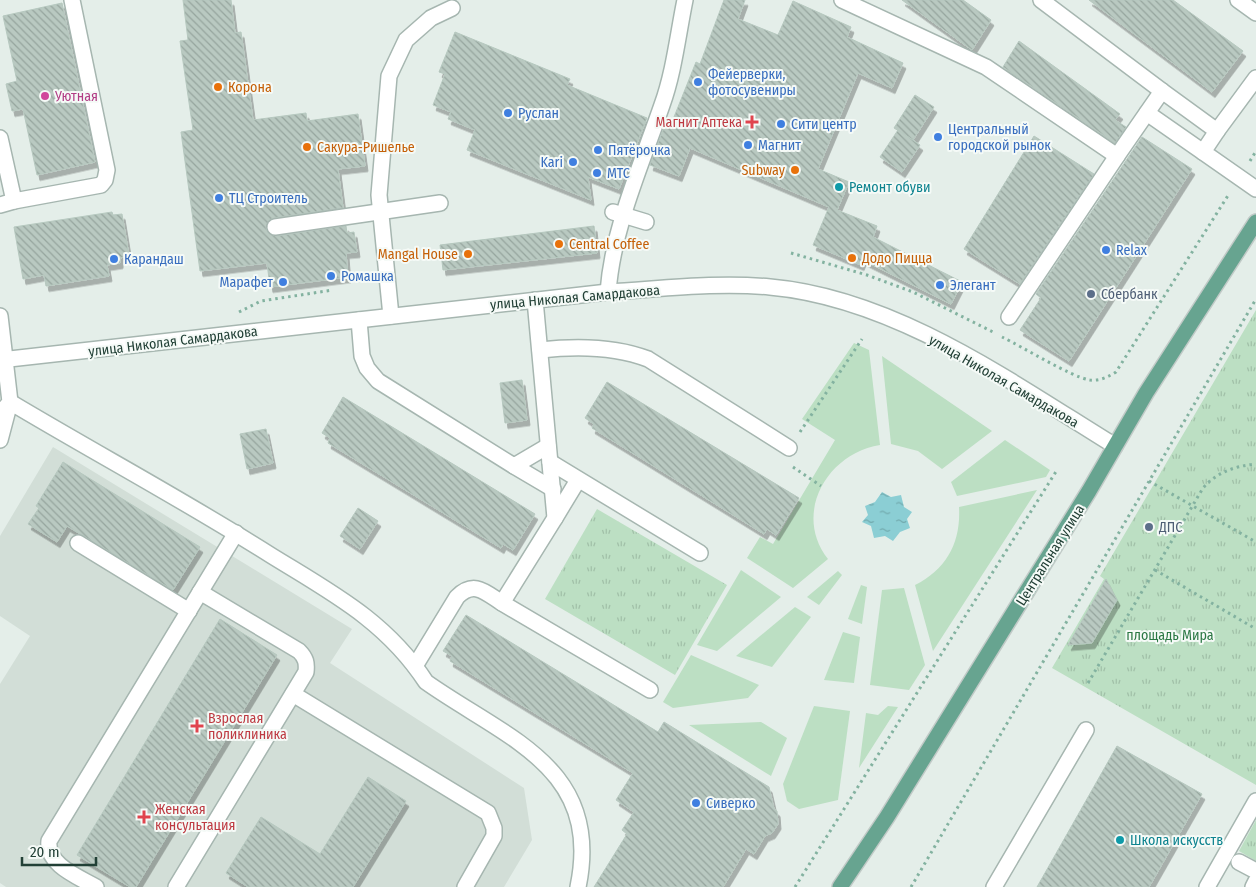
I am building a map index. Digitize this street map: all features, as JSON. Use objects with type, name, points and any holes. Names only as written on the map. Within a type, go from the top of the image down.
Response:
[{"type":"main road","name":"Центральная улица","points":[[840,887],[893,808],[1089,491],[1146,393],[1256,222]]},
{"type":"street","points":[[0,138],[7,203],[100,185],[105,180],[107,170],[72,0]]},
{"type":"street","points":[[608,292],[619,213],[633,183],[663,103],[661,84],[685,0]]},
{"type":"street","points":[[842,0],[986,67],[1117,156]]},
{"type":"street","points":[[1041,0],[1217,131]]},
{"type":"street","points":[[1238,0],[1256,13]]},
{"type":"street","points":[[391,316],[379,195],[389,76],[406,40],[431,18],[452,8]]},
{"type":"street","points":[[1202,152],[1256,78]]},
{"type":"street","points":[[1009,317],[1162,91]]},
{"type":"street","points":[[1147,113],[1256,189]]},
{"type":"street","points":[[275,227],[440,203]]},
{"type":"street","points":[[619,213],[646,222]]},
{"type":"street","name":"улица Николая Самардакова","points":[[3,360],[608,292],[698,286],[763,286],[810,293],[848,303],[892,320],[952,348],[1115,446]]},
{"type":"street","points":[[535,300],[555,518]]},
{"type":"street","points":[[0,316],[5,407],[0,440]]},
{"type":"street","points":[[359,320],[362,356],[367,368],[378,381],[553,489]]},
{"type":"street","points":[[540,350],[586,348],[635,354],[648,359],[789,448]]},
{"type":"street","points":[[5,407],[236,533],[361,612],[383,630],[415,666],[426,682],[528,748],[557,778],[573,802],[579,821],[582,845],[578,887]]},
{"type":"street","points":[[514,466],[548,446]]},
{"type":"street","points":[[550,462],[700,553]]},
{"type":"street","points":[[502,602],[578,480]]},
{"type":"street","points":[[96,887],[55,860],[48,847],[49,841],[236,533]]},
{"type":"street","points":[[78,543],[188,611]]},
{"type":"street","points":[[415,666],[457,597],[463,590],[478,588],[650,690]]},
{"type":"street","points":[[176,887],[306,672],[305,656],[200,592]]},
{"type":"street","points":[[293,694],[488,813],[492,821],[494,836],[465,887]]},
{"type":"street","points":[[994,887],[1086,730]]},
{"type":"street","points":[[1207,887],[1256,801]]},
{"type":"street","points":[[1239,862],[1256,871]]},
{"type":"street","points":[[1253,887],[1256,881]]},
{"type":"path","points":[[791,253],[867,275],[913,292],[1083,378],[1100,380],[1116,372],[1256,151]]},
{"type":"path","points":[[912,887],[1256,299]]},
{"type":"path","points":[[821,486],[792,466],[789,448],[862,339]]},
{"type":"path","points":[[1088,683],[1203,488],[1219,475],[1238,467],[1256,464]]},
{"type":"path","points":[[795,887],[1057,470]]},
{"type":"path","points":[[1149,481],[1256,542]]},
{"type":"path","points":[[1155,570],[1256,629]]},
{"type":"shaded area","points":[[53,447],[352,629],[330,663],[524,788],[532,840],[504,887],[6,887],[0,883],[0,684],[30,636],[0,616],[0,536]]},
{"type":"green space","name":"площадь Мира","points":[[1256,310],[1256,785],[1052,668],[1104,579],[1100,576]]},
{"type":"green space","points":[[854,343],[869,350],[880,445],[861,450],[845,460],[831,472],[821,488],[815,505],[814,523],[818,541],[828,559],[793,588],[747,558],[760,537],[773,544],[835,440],[802,419]]},
{"type":"green space","points":[[882,356],[992,431],[942,469],[918,451],[891,444]]},
{"type":"green space","points":[[1005,440],[1050,470],[1046,477],[957,496],[951,482]]},
{"type":"green space","points":[[1037,490],[933,651],[915,585],[936,571],[950,553],[957,532],[959,507]]},
{"type":"green space","points":[[597,509],[727,585],[675,675],[545,599]]},
{"type":"green space","points":[[741,570],[781,597],[717,651],[697,645]]},
{"type":"green space","points":[[838,571],[842,575],[819,605],[807,597]]},
{"type":"green space","points":[[861,585],[867,587],[862,624],[848,619]]},
{"type":"green space","points":[[904,588],[925,665],[909,690],[870,685],[882,590]]},
{"type":"green space","points":[[795,607],[811,617],[772,667],[736,656]]},
{"type":"green space","points":[[843,632],[860,637],[854,683],[824,680]]},
{"type":"green space","points":[[691,655],[759,685],[748,698],[673,708],[663,702]]},
{"type":"green space","points":[[814,706],[850,711],[838,800],[799,809],[787,801],[783,784]]},
{"type":"green space","points":[[888,706],[898,707],[859,768],[866,713],[878,715]]},
{"type":"green space","points":[[761,722],[787,738],[771,776],[689,725]]},
{"type":"green space","points":[[1256,820],[1256,861],[1239,851]]},
{"type":"water","points":[[882,492],[891,497],[901,495],[904,507],[912,512],[907,519],[910,528],[900,532],[893,541],[885,536],[874,538],[871,526],[862,522],[868,515],[865,506],[875,502]]},
{"type":"building","points":[[183,0],[231,0],[235,33],[241,32],[253,120],[306,113],[307,121],[358,114],[365,166],[338,169],[343,208],[274,218],[269,220],[266,228],[268,233],[276,236],[346,226],[347,233],[354,232],[357,252],[346,253],[348,277],[270,287],[267,263],[200,271],[181,132],[193,130],[180,41],[188,40]]},
{"type":"building","points":[[724,0],[745,0],[738,19],[778,35],[793,1],[851,27],[847,37],[903,63],[892,88],[858,73],[818,169],[849,182],[837,210],[877,226],[873,237],[962,282],[951,304],[863,260],[861,265],[813,245],[829,207],[690,148],[679,176],[650,165],[665,125],[670,127],[696,62],[700,64]]},
{"type":"building","points":[[902,0],[963,0],[991,20],[972,50]]},
{"type":"building","points":[[1089,0],[1173,0],[1243,51],[1212,92]]},
{"type":"building","name":"Уютная","points":[[62,3],[95,162],[37,175],[23,109],[12,111],[6,84],[17,81],[3,16]]},
{"type":"building","points":[[455,32],[570,79],[567,85],[647,118],[619,189],[588,177],[591,200],[467,150],[475,130],[448,119],[451,112],[433,105],[445,74],[439,72]]},
{"type":"building","points":[[1019,41],[1120,114],[1115,120],[1126,127],[1115,143],[1003,67]]},
{"type":"building","points":[[915,95],[934,107],[913,140],[894,128]]},
{"type":"building","points":[[898,130],[920,145],[902,172],[880,157]]},
{"type":"building","points":[[1034,136],[1094,174],[1020,284],[964,249]]},
{"type":"building","name":"Relax","points":[[1142,137],[1192,169],[1069,361],[1020,330],[1041,298],[1036,294]]},
{"type":"building","points":[[112,212],[113,215],[122,214],[129,256],[120,258],[120,263],[107,265],[109,276],[46,286],[44,275],[23,279],[14,227]]},
{"type":"building","points":[[594,226],[597,253],[443,270],[440,245]]},
{"type":"building","points":[[522,380],[527,420],[505,423],[500,383]]},
{"type":"building","points":[[607,382],[799,498],[776,535],[767,529],[764,534],[592,428],[594,424],[585,418]]},
{"type":"building","points":[[343,397],[535,514],[513,550],[503,544],[501,548],[328,443],[330,438],[322,433]]},
{"type":"building","points":[[266,429],[273,463],[247,469],[240,434]]},
{"type":"building","points":[[63,462],[200,547],[173,590],[67,526],[57,542],[28,524],[39,508],[36,506]]},
{"type":"building","points":[[358,508],[378,521],[360,549],[340,536]]},
{"type":"building","points":[[1106,579],[1117,600],[1092,643],[1068,645]]},
{"type":"building","points":[[466,615],[658,732],[664,722],[769,787],[774,809],[777,811],[778,824],[772,833],[765,836],[754,854],[746,849],[723,887],[594,887],[627,834],[622,830],[634,812],[616,800],[633,773],[450,661],[452,656],[443,651]]},
{"type":"building","points":[[220,619],[277,655],[136,887],[130,887],[77,855]]},
{"type":"building","name":"Школа искусств","points":[[1117,746],[1202,794],[1149,887],[1037,887]]},
{"type":"building","points":[[368,777],[406,801],[353,887],[248,887],[226,873],[261,817],[320,854]]},
{"type":"place","name":"Фейерверки, фотосувениры","points":[[698,82]]},
{"type":"place","name":"Корона","points":[[218,87]]},
{"type":"place","name":"Уютная","points":[[45,96]]},
{"type":"place","name":"Руслан","points":[[508,113]]},
{"type":"place","name":"Магнит Аптека","points":[[752,122]]},
{"type":"place","name":"Сити центр","points":[[781,124]]},
{"type":"place","name":"Центральный городской рынок","points":[[938,137]]},
{"type":"place","name":"Магнит","points":[[748,145]]},
{"type":"place","name":"Сакура-Ришелье","points":[[307,147]]},
{"type":"place","name":"Пятёрочка","points":[[598,150]]},
{"type":"place","name":"Kari","points":[[573,162]]},
{"type":"place","name":"Subway","points":[[795,170]]},
{"type":"place","name":"МТС","points":[[597,173]]},
{"type":"place","name":"Ремонт обуви","points":[[839,187]]},
{"type":"place","name":"ТЦ Строитель","points":[[219,198]]},
{"type":"place","name":"Central Coffee","points":[[559,244]]},
{"type":"place","name":"Relax","points":[[1106,250]]},
{"type":"place","name":"Mangal House","points":[[468,254]]},
{"type":"place","name":"Додо Пицца","points":[[852,258]]},
{"type":"place","name":"Карандаш","points":[[114,259]]},
{"type":"place","name":"Ромашка","points":[[331,276]]},
{"type":"place","name":"Марафет","points":[[283,282]]},
{"type":"place","name":"Элегант","points":[[940,285]]},
{"type":"place","name":"Сбербанк","points":[[1091,294]]},
{"type":"place","name":"ДПС","points":[[1149,527]]},
{"type":"place","name":"Взрослая поликлиника","points":[[197,726]]},
{"type":"place","name":"Сиверко","points":[[696,803]]},
{"type":"place","name":"Женская консультация","points":[[144,817]]},
{"type":"place","name":"Школа искусств","points":[[1120,840]]}]
